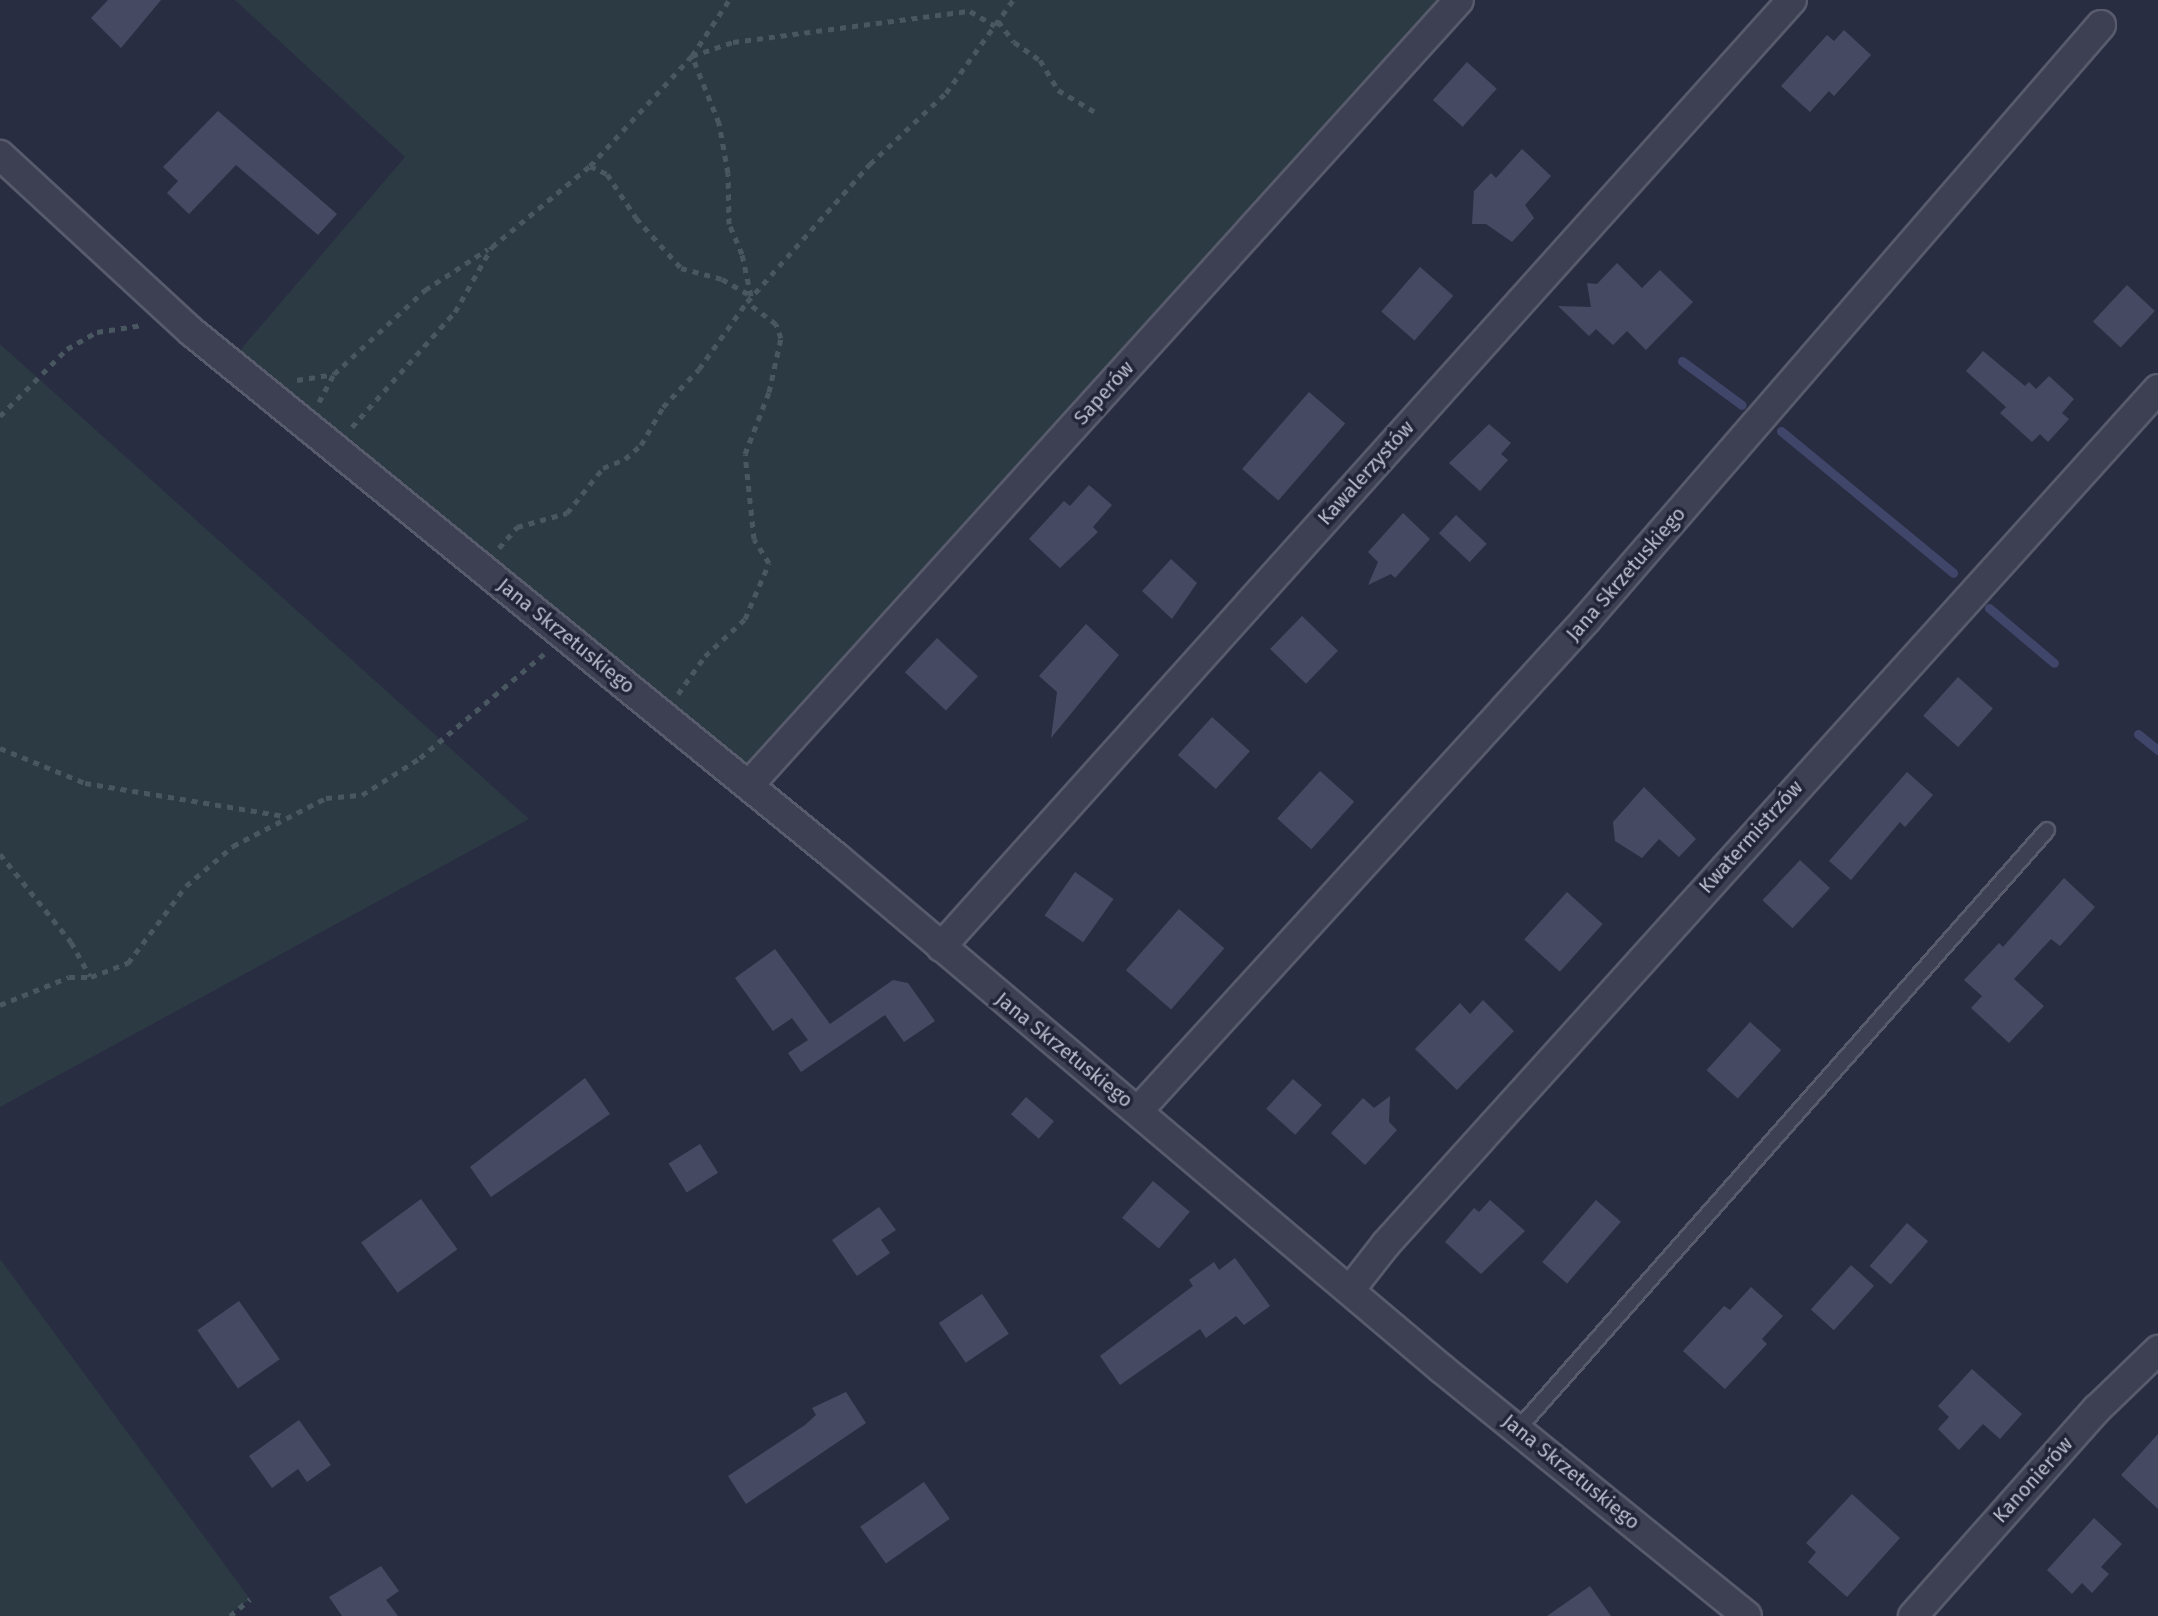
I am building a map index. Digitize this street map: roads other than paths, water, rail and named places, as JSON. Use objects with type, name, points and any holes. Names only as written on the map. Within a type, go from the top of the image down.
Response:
[{"type":"street","name":"Saperów","points":[[749,785],[1459,0]]},
{"type":"street","name":"Kawalerzystów","points":[[941,947],[1792,0]]},
{"type":"street","name":"Jana Skrzetuskiego","points":[[1138,1111],[1586,620],[2101,25]]},
{"type":"street","name":"Jana Skrzetuskiego","points":[[0,155],[192,332],[749,785],[1350,1290],[1747,1616]]},
{"type":"street","name":"Kwatermistrzów","points":[[1350,1290],[1386,1244],[2158,389]]},
{"type":"street","name":"Kanonierów","points":[[1913,1616],[2097,1409],[2158,1350]]},
{"type":"lane","points":[[1518,1429],[2047,830]]},
{"type":"waterway","points":[[1682,361],[1742,405]]},
{"type":"waterway","points":[[1781,431],[1953,573]]},
{"type":"waterway","points":[[1989,608],[2054,663]]},
{"type":"waterway","points":[[2138,734],[2158,750]]}]
